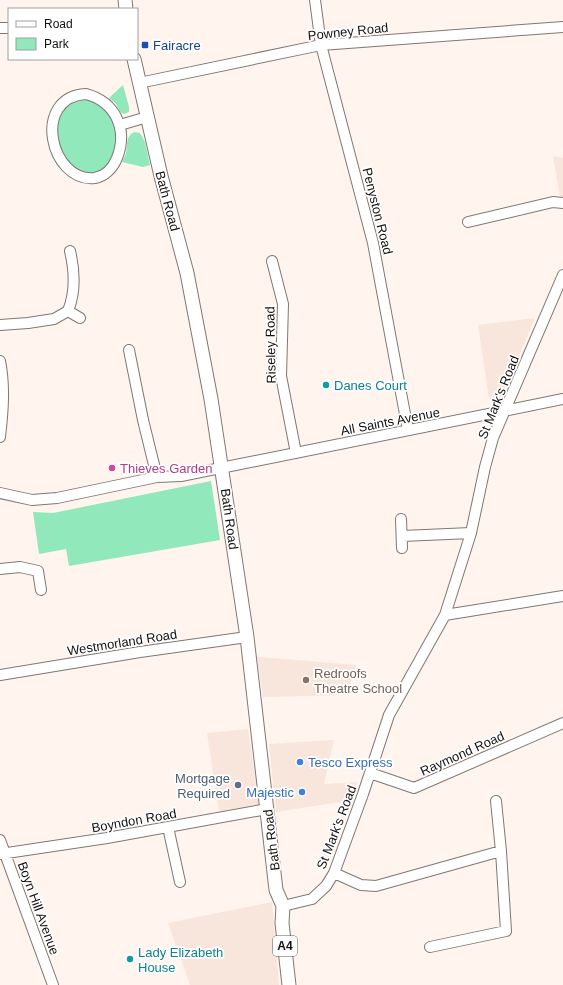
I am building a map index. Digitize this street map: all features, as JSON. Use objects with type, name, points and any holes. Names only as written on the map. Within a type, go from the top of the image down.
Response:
[{"type":"main road","name":"Bath Road","points":[[134,60],[161,176],[187,273],[203,348],[247,637],[276,890],[282,906],[282,923],[289,985]]},
{"type":"street","name":"Penyston Road","points":[[315,0],[321,45],[374,243],[408,430]]},
{"type":"street","name":"Powney Road","points":[[139,83],[321,45],[563,27]]},
{"type":"street","points":[[78,94],[86,94],[96,97],[110,108],[120,125],[122,137],[116,162],[111,169],[98,177],[90,178],[80,176],[72,172],[66,168],[56,151],[52,129],[53,118],[57,108],[70,97],[78,94]]},
{"type":"street","points":[[120,125],[147,117]]},
{"type":"street","points":[[468,222],[553,202],[563,203]]},
{"type":"street","points":[[0,325],[54,319],[68,311],[74,298],[74,267],[70,251]]},
{"type":"street","name":"Riseley Road","points":[[272,261],[283,304],[281,376],[296,453]]},
{"type":"street","name":"St Mark's Road","points":[[282,906],[312,899],[326,886],[334,873],[389,715],[445,615],[471,533],[485,467],[493,438],[506,411],[563,275]]},
{"type":"street","points":[[68,311],[80,318]]},
{"type":"street","points":[[129,350],[157,477]]},
{"type":"street","points":[[0,360],[4,403],[0,437]]},
{"type":"street","name":"All Saints Avenue","points":[[0,492],[32,500],[57,498],[157,477],[181,476],[222,468],[563,399]]},
{"type":"street","points":[[401,519],[402,548]]},
{"type":"street","points":[[402,536],[471,533]]},
{"type":"street","points":[[0,569],[20,567],[38,571],[41,590]]},
{"type":"street","points":[[445,615],[563,596]]},
{"type":"street","name":"Westmorland Road","points":[[0,675],[140,652],[247,637]]},
{"type":"street","name":"Raymond Road","points":[[370,773],[414,788],[563,723]]},
{"type":"street","points":[[430,947],[506,931],[496,802]]},
{"type":"street","name":"Boyndon Road","points":[[2,853],[168,828],[267,809]]},
{"type":"street","points":[[168,828],[180,882]]},
{"type":"street","name":"Boyn Hill Avenue","points":[[0,840],[2,853],[53,985]]},
{"type":"street","points":[[334,873],[361,885],[376,886],[500,851]]},
{"type":"shaded area","points":[[553,156],[563,158],[563,197],[560,197]]},
{"type":"shaded area","points":[[535,318],[501,397],[489,399],[478,325]]},
{"type":"shaded area","name":"Redroofs Theatre School","points":[[257,657],[356,665],[347,695],[263,697]]},
{"type":"shaded area","points":[[248,729],[259,805],[219,811],[207,733]]},
{"type":"shaded area","points":[[334,740],[324,784],[357,782],[349,802],[340,802],[276,812],[269,744]]},
{"type":"shaded area","points":[[272,902],[279,985],[190,985],[168,923]]},
{"type":"green space","points":[[123,85],[129,107],[129,112],[124,114],[120,112],[116,104],[109,98]]},
{"type":"green space","points":[[85,98],[94,102],[106,111],[112,119],[116,133],[114,153],[110,162],[97,173],[88,173],[77,170],[69,164],[62,152],[57,134],[58,117],[65,105]]},
{"type":"green space","points":[[134,132],[140,133],[145,142],[150,165],[143,167],[122,162],[126,153],[128,138]]},
{"type":"green space","points":[[211,481],[220,540],[69,566],[66,549],[39,554],[33,512],[53,513]]},
{"type":"place","name":"Fairacre","points":[[145,45]]},
{"type":"place","name":"Danes Court","points":[[326,385]]},
{"type":"place","name":"Thieves Garden","points":[[112,468]]},
{"type":"place","name":"Redroofs Theatre School","points":[[306,680]]},
{"type":"place","name":"Tesco Express","points":[[300,762]]},
{"type":"place","name":"Mortgage Required","points":[[238,785]]},
{"type":"place","name":"Majestic","points":[[302,792]]},
{"type":"place","name":"Lady Elizabeth House","points":[[130,959]]}]
